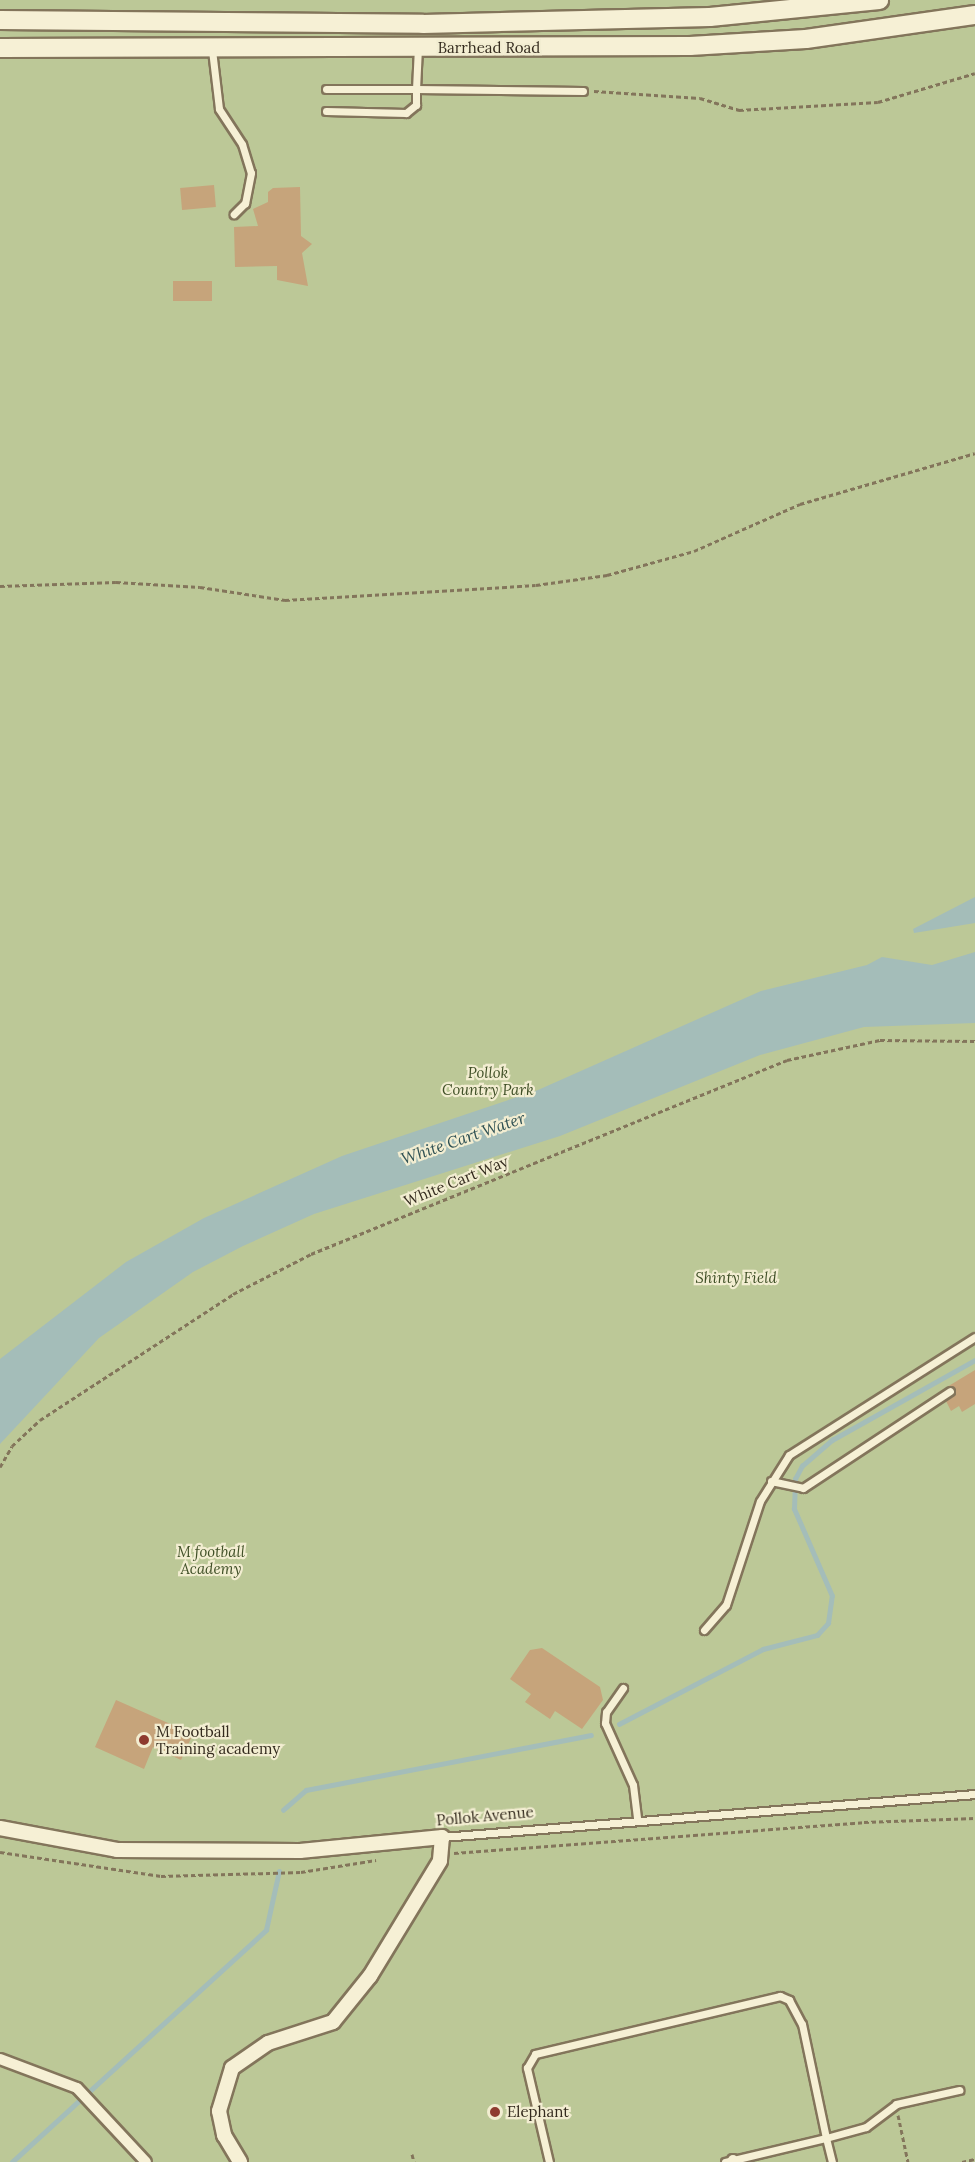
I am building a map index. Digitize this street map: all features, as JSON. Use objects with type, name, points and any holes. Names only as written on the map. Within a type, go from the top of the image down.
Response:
[{"type":"main road","name":"Barrhead Road","points":[[0,20],[211,22],[710,17],[879,0]]},
{"type":"main road","name":"Barrhead Road","points":[[0,48],[753,44],[975,15]]},
{"type":"main road","points":[[211,22],[212,47]]},
{"type":"street","name":"Pollok Avenue","points":[[0,1827],[117,1850],[300,1851],[441,1837]]},
{"type":"street","points":[[240,2162],[224,2135],[219,2111],[232,2068],[268,2043],[333,2022],[370,1976],[440,1855],[441,1837]]},
{"type":"street","points":[[0,2059],[77,2088],[146,2162]]},
{"type":"lane","points":[[212,47],[219,109],[242,144],[251,173],[245,203],[234,214]]},
{"type":"lane","points":[[326,111],[406,113],[414,108],[418,47]]},
{"type":"lane","points":[[326,89],[583,91]]},
{"type":"lane","points":[[704,1630],[726,1605],[755,1513],[781,1463],[807,1440],[975,1337]]},
{"type":"lane","points":[[771,1481],[803,1488],[950,1391]]},
{"type":"lane","points":[[623,1688],[606,1712],[605,1723],[633,1785],[637,1820]]},
{"type":"lane","name":"Pollok Avenue","points":[[441,1837],[975,1794]]},
{"type":"lane","points":[[549,2162],[527,2068],[535,2054],[780,1996],[789,2000],[802,2024],[832,2162]]},
{"type":"lane","points":[[730,2161],[866,2127],[896,2104],[959,2090]]},
{"type":"path","points":[[583,91],[700,98],[739,110],[878,102],[975,73]]},
{"type":"path","points":[[0,586],[128,583],[200,587],[285,600],[536,585],[607,575],[694,550],[800,504],[975,453]]},
{"type":"path","name":"White Cart Way","points":[[0,1467],[12,1446],[40,1420],[233,1294],[311,1254],[787,1060],[880,1040],[975,1041]]},
{"type":"path","points":[[440,1855],[864,1822],[975,1818]]},
{"type":"path","points":[[0,1852],[161,1876],[290,1872],[382,1859]]},
{"type":"path","points":[[896,2104],[908,2162]]},
{"type":"path","points":[[412,2154],[414,2162]]},
{"type":"path","points":[[962,2162],[975,2159]]},
{"type":"green space","name":"Pollok Country Park","points":[[0,0],[975,0],[975,2162],[0,2162]]},
{"type":"water","points":[[975,897],[975,923],[914,933],[913,929]]},
{"type":"water","name":"White Cart Water","points":[[975,952],[975,1023],[864,1027],[760,1055],[560,1136],[314,1214],[243,1246],[193,1272],[99,1338],[0,1444],[0,1359],[126,1262],[204,1218],[342,1156],[538,1090],[761,991],[867,965],[882,957],[932,965]]},
{"type":"building","points":[[214,185],[216,207],[182,210],[180,188]]},
{"type":"building","points":[[300,187],[301,236],[312,244],[302,253],[308,286],[277,280],[277,266],[235,267],[234,227],[258,226],[253,209],[268,202],[268,192],[273,188]]},
{"type":"building","points":[[173,281],[212,281],[212,301],[173,301]]},
{"type":"building","points":[[975,1370],[975,1404],[962,1412],[959,1406],[951,1411],[946,1401],[953,1397],[947,1387]]},
{"type":"building","points":[[542,1648],[600,1687],[603,1700],[582,1729],[555,1711],[550,1719],[525,1702],[531,1694],[510,1679],[530,1650]]},
{"type":"building","name":"M Football Training academy","points":[[116,1700],[193,1734],[181,1760],[153,1747],[144,1769],[95,1747]]},
{"type":"waterway","points":[[619,1724],[763,1649],[817,1635],[828,1623],[832,1596],[794,1509],[795,1479],[802,1466],[832,1440],[975,1360]]},
{"type":"waterway","points":[[283,1810],[306,1790],[591,1735]]},
{"type":"waterway","points":[[12,2162],[266,1930],[279,1871]]},
{"type":"place","name":"M Football Training academy","points":[[144,1740]]},
{"type":"place","name":"Elephant","points":[[495,2112]]},
{"type":"park label","name":"Shinty Field","points":[[736,1278]]},
{"type":"park label","name":"M football Academy","points":[[211,1560]]}]
